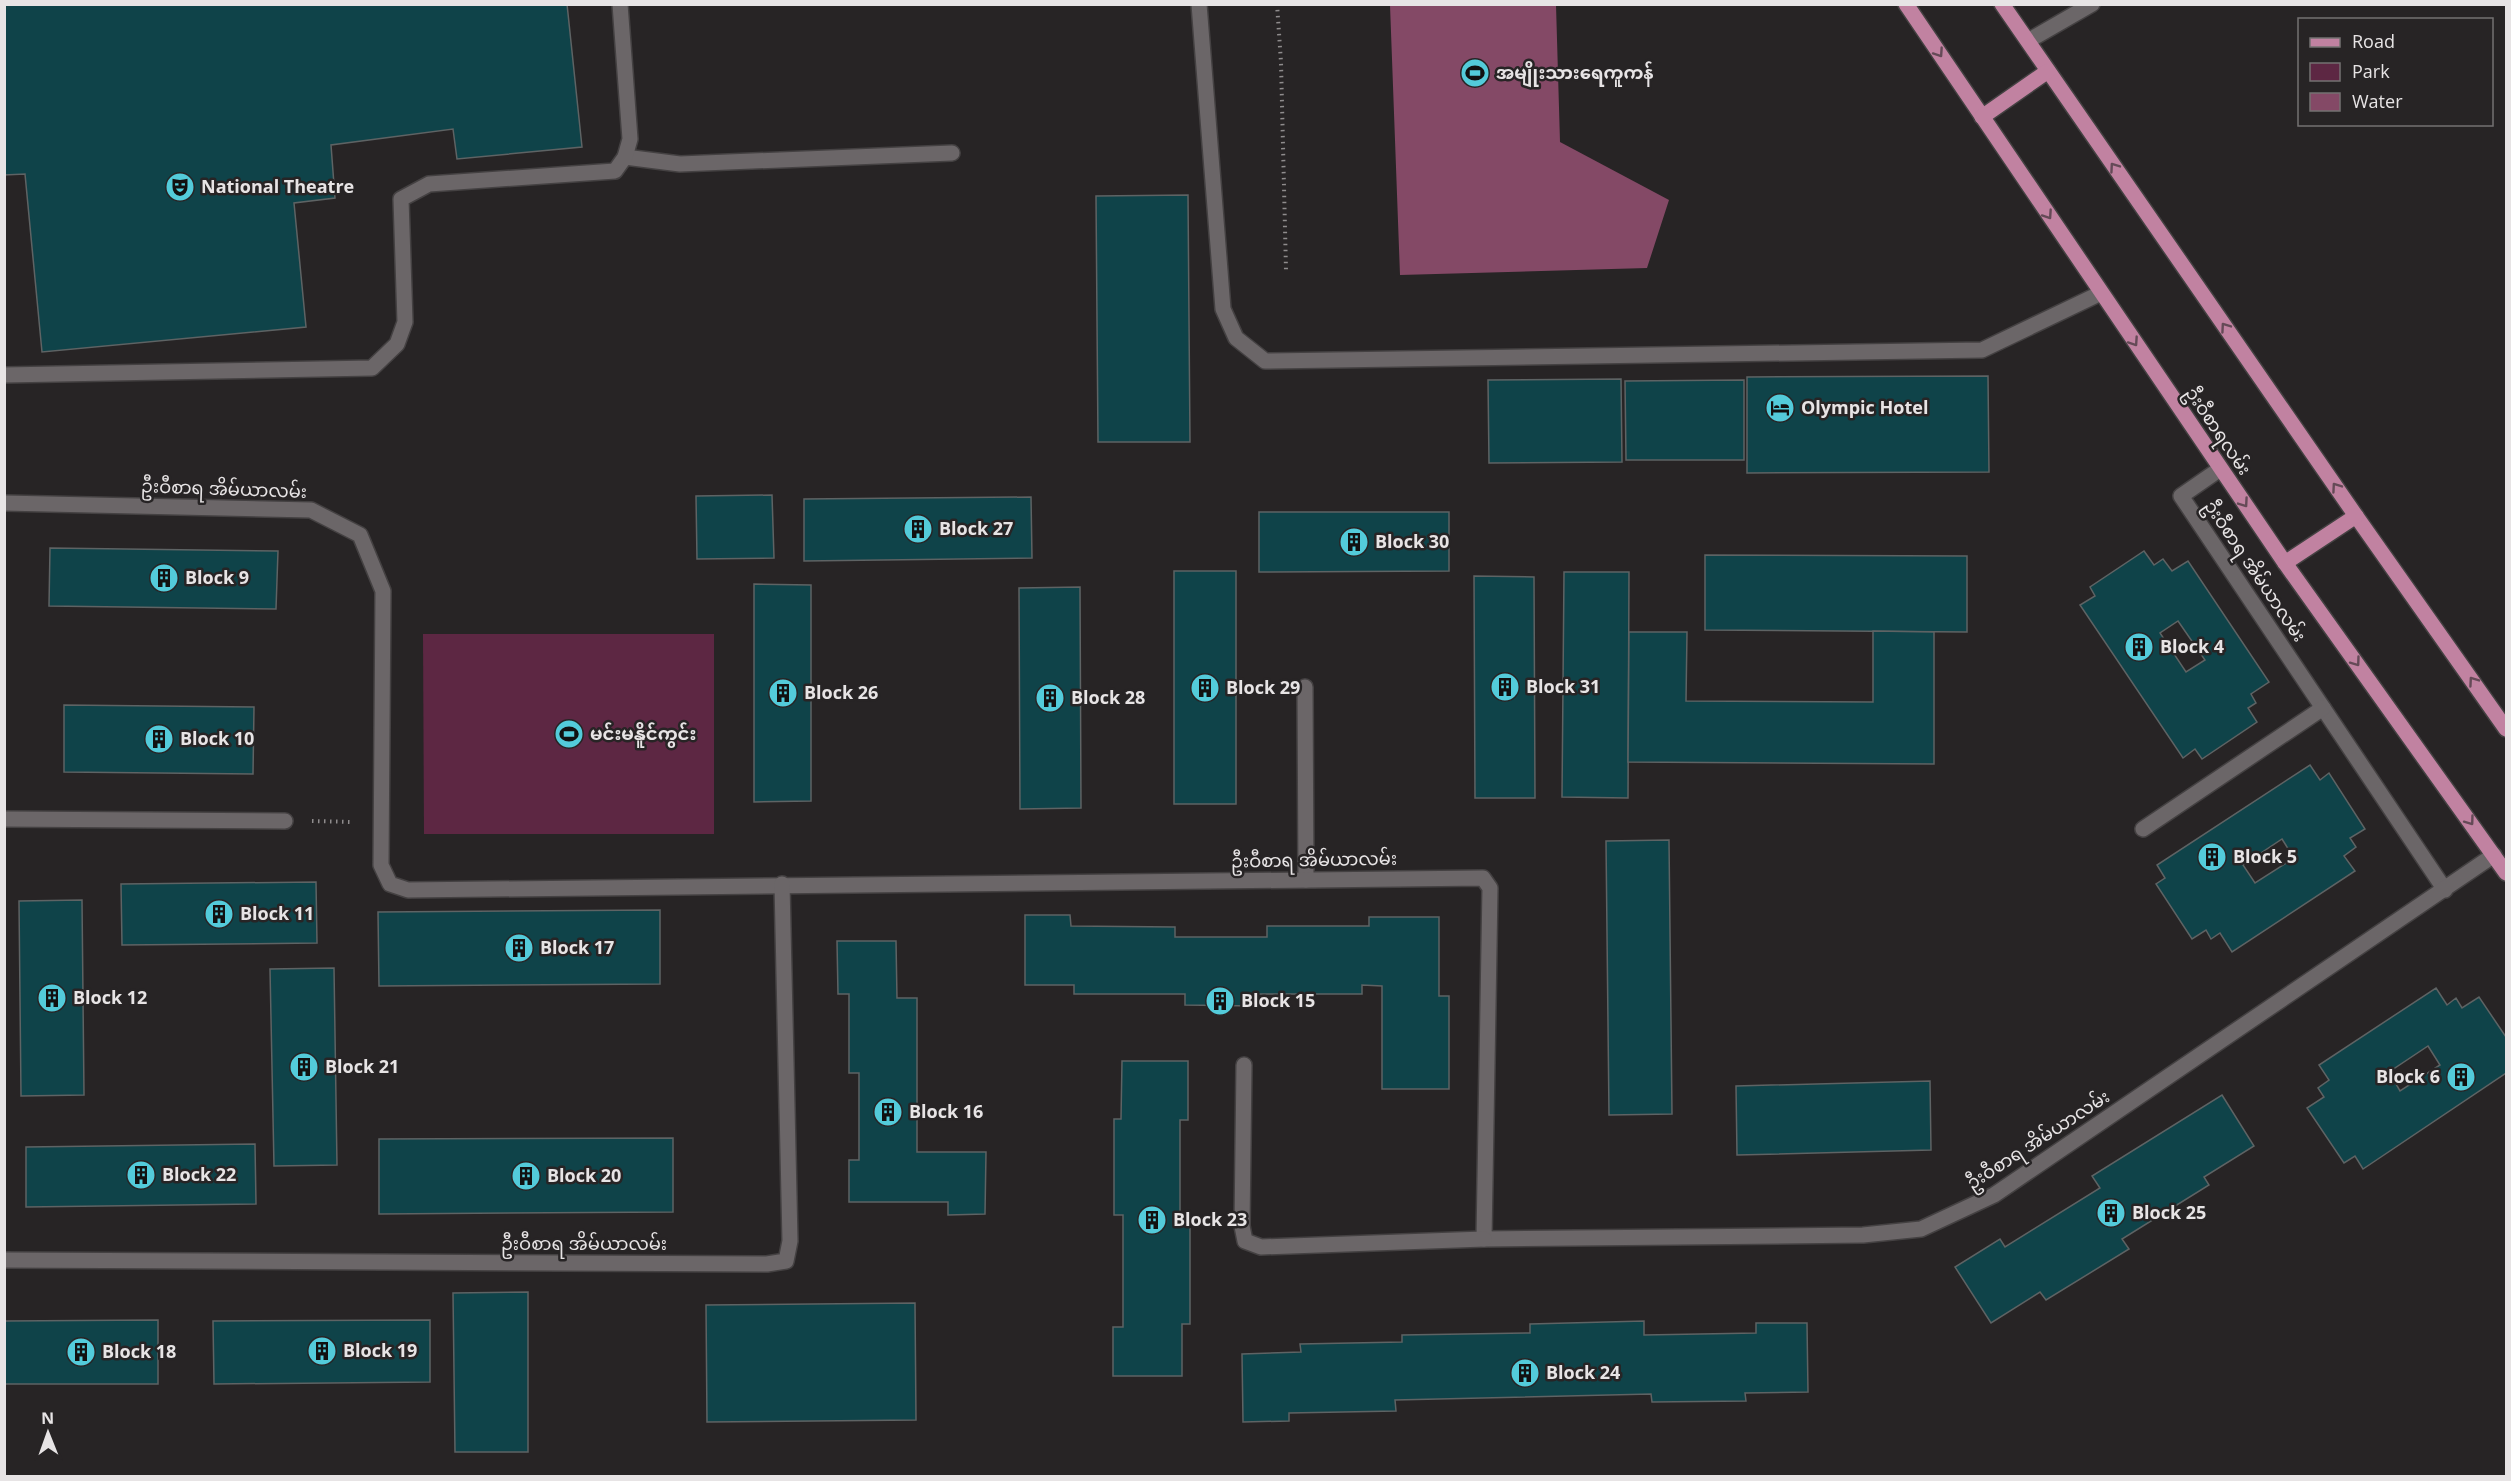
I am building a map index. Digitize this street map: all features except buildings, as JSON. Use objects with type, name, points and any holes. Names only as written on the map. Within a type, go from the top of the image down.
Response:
[{"type":"main road","name":"ဦးဝီစာရလမ်း","points":[[1906,4],[2285,563],[2506,873]]},
{"type":"main road","points":[[2002,4],[2506,729]]},
{"type":"main road","points":[[1982,117],[2048,71]]},
{"type":"main road","points":[[2285,563],[2356,516]]},
{"type":"street","points":[[4,375],[372,368],[397,344],[405,322],[401,199],[429,184],[615,171],[625,157],[630,139],[620,4]]},
{"type":"street","points":[[1199,4],[1223,309],[1236,338],[1265,361],[1982,350],[2101,293]]},
{"type":"street","points":[[2028,40],[2092,4]]},
{"type":"street","points":[[625,157],[680,164],[952,153]]},
{"type":"street","name":"ဦးဝီစာရ အိမ်ယာလမ်း","points":[[2220,468],[2181,496],[2445,890]]},
{"type":"street","name":"ဦးဝီစာရ အိမ်ယာလမ်း","points":[[4,503],[311,510],[360,535],[383,591],[381,865],[390,884],[408,890],[782,884],[1483,878],[1490,888],[1484,1239]]},
{"type":"street","points":[[1305,687],[1306,880]]},
{"type":"street","points":[[2143,829],[2323,708]]},
{"type":"street","points":[[4,819],[285,821]]},
{"type":"street","name":"ဦးဝီစာရ အိမ်ယာလမ်း","points":[[1244,1065],[1242,1226],[1245,1242],[1261,1247],[1484,1239],[1863,1235],[1921,1229],[1994,1196],[2494,855]]},
{"type":"street","name":"ဦးဝီစာရ အိမ်ယာလမ်း","points":[[4,1260],[767,1264],[786,1261],[790,1241],[782,884]]},
{"type":"path","points":[[1277,4],[1286,270]]},
{"type":"path","points":[[285,821],[381,823]]},
{"type":"green space","name":"မင်းမနိူင်ကွင်း","points":[[423,634],[714,634],[714,834],[424,834]]},
{"type":"water","name":"အမျိုးသားရေကူကန်","points":[[1390,5],[1556,5],[1560,142],[1669,200],[1647,268],[1400,275]]},
{"type":"place","name":"အမျိုးသားရေကူကန်","points":[[1475,73]]},
{"type":"place","name":"National Theatre","points":[[180,187]]},
{"type":"place","name":"Olympic Hotel","points":[[1780,408]]},
{"type":"place","name":"Block 27","points":[[918,529]]},
{"type":"place","name":"Block 30","points":[[1354,542]]},
{"type":"place","name":"Block 9","points":[[164,578]]},
{"type":"place","name":"Block 4","points":[[2139,647]]},
{"type":"place","name":"Block 31","points":[[1505,687]]},
{"type":"place","name":"Block 29","points":[[1205,688]]},
{"type":"place","name":"Block 26","points":[[783,693]]},
{"type":"place","name":"Block 28","points":[[1050,698]]},
{"type":"place","name":"မင်းမနိူင်ကွင်း","points":[[569,734]]},
{"type":"place","name":"Block 10","points":[[159,739]]},
{"type":"place","name":"Block 5","points":[[2212,857]]},
{"type":"place","name":"Block 11","points":[[219,914]]},
{"type":"place","name":"Block 17","points":[[519,948]]},
{"type":"place","name":"Block 12","points":[[52,998]]},
{"type":"place","name":"Block 15","points":[[1220,1001]]},
{"type":"place","name":"Block 21","points":[[304,1067]]},
{"type":"place","name":"Block 6","points":[[2461,1077]]},
{"type":"place","name":"Block 16","points":[[888,1112]]},
{"type":"place","name":"Block 22","points":[[141,1175]]},
{"type":"place","name":"Block 20","points":[[526,1176]]},
{"type":"place","name":"Block 25","points":[[2111,1213]]},
{"type":"place","name":"Block 23","points":[[1152,1220]]},
{"type":"place","name":"Block 19","points":[[322,1351]]},
{"type":"place","name":"Block 18","points":[[81,1352]]},
{"type":"place","name":"Block 24","points":[[1525,1373]]}]
